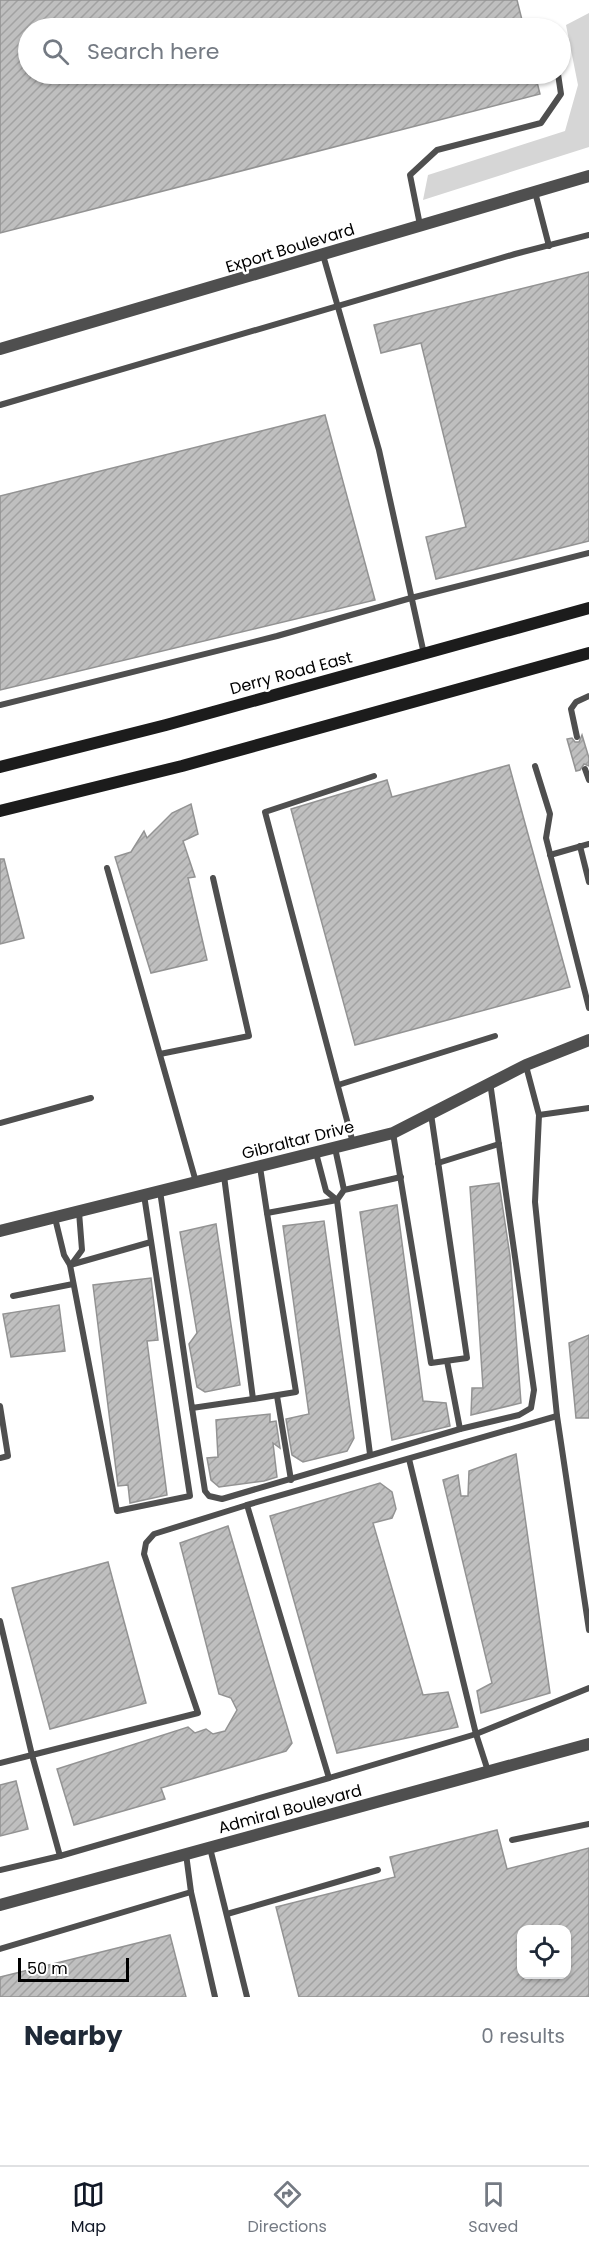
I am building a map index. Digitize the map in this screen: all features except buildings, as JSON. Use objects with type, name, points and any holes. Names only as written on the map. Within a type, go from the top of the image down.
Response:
[{"type":"main road","name":"Derry Road East","points":[[0,767],[166,725],[589,608]]},
{"type":"main road","points":[[0,810],[182,766],[589,653]]},
{"type":"street","name":"Export Boulevard","points":[[0,349],[589,176]]},
{"type":"street","name":"Gibraltar Drive","points":[[0,1231],[393,1133],[490,1082],[589,1040]]},
{"type":"street","name":"Admiral Boulevard","points":[[0,1905],[589,1744]]},
{"type":"lane","points":[[420,226],[410,175],[437,150],[541,123],[561,94],[560,84]]},
{"type":"lane","points":[[535,192],[549,246]]},
{"type":"lane","points":[[0,405],[589,235]]},
{"type":"lane","points":[[323,255],[379,450],[424,654]]},
{"type":"lane","points":[[0,705],[277,636],[411,598],[589,553]]},
{"type":"lane","points":[[577,737],[571,710],[576,702],[589,696]]},
{"type":"lane","points":[[535,766],[550,814],[546,838],[579,960],[589,1008]]},
{"type":"lane","points":[[585,769],[589,780]]},
{"type":"lane","points":[[353,1143],[265,812],[374,776]]},
{"type":"lane","points":[[550,855],[589,844]]},
{"type":"lane","points":[[580,846],[589,882]]},
{"type":"lane","points":[[107,868],[196,1182]]},
{"type":"lane","points":[[160,1054],[249,1036],[213,878]]},
{"type":"lane","points":[[338,1085],[495,1036]]},
{"type":"lane","points":[[526,1065],[539,1115],[535,1202],[557,1416],[589,1630]]},
{"type":"lane","points":[[160,1191],[203,1483],[209,1496],[222,1499],[291,1480],[370,1454],[519,1415],[526,1412],[533,1402],[534,1390],[490,1082]]},
{"type":"lane","points":[[0,1123],[91,1098]]},
{"type":"lane","points":[[539,1115],[589,1108]]},
{"type":"lane","points":[[393,1133],[431,1363],[467,1358],[431,1113]]},
{"type":"lane","points":[[438,1163],[499,1144]]},
{"type":"lane","points":[[334,1148],[344,1190]]},
{"type":"lane","points":[[316,1152],[326,1191],[336,1200],[370,1454]]},
{"type":"lane","points":[[192,1408],[296,1392],[260,1167]]},
{"type":"lane","points":[[224,1175],[253,1399]]},
{"type":"lane","points":[[267,1213],[336,1200],[344,1190],[401,1178]]},
{"type":"lane","points":[[55,1218],[64,1255],[70,1265],[117,1511],[190,1496],[144,1195]]},
{"type":"lane","points":[[70,1265],[82,1250],[79,1212]]},
{"type":"lane","points":[[70,1265],[151,1242]]},
{"type":"lane","points":[[13,1296],[73,1284]]},
{"type":"lane","points":[[447,1361],[460,1429]]},
{"type":"lane","points":[[277,1396],[291,1480]]},
{"type":"lane","points":[[0,1406],[8,1456],[0,1458]]},
{"type":"lane","points":[[0,1763],[198,1713],[144,1554],[146,1543],[154,1534],[557,1416]]},
{"type":"lane","points":[[409,1459],[476,1734],[489,1772]]},
{"type":"lane","points":[[248,1505],[329,1778]]},
{"type":"lane","points":[[0,1621],[32,1755],[60,1856]]},
{"type":"lane","points":[[0,1870],[60,1856],[476,1734],[589,1688]]},
{"type":"lane","points":[[512,1840],[589,1824]]},
{"type":"lane","points":[[210,1848],[247,1997]]},
{"type":"lane","points":[[186,1854],[191,1892],[215,1997]]},
{"type":"lane","points":[[227,1914],[378,1870]]},
{"type":"lane","points":[[0,1949],[191,1892]]},
{"type":"shaded area","points":[[589,13],[589,147],[423,200],[428,175],[565,131],[578,85],[571,50],[571,22]]}]
